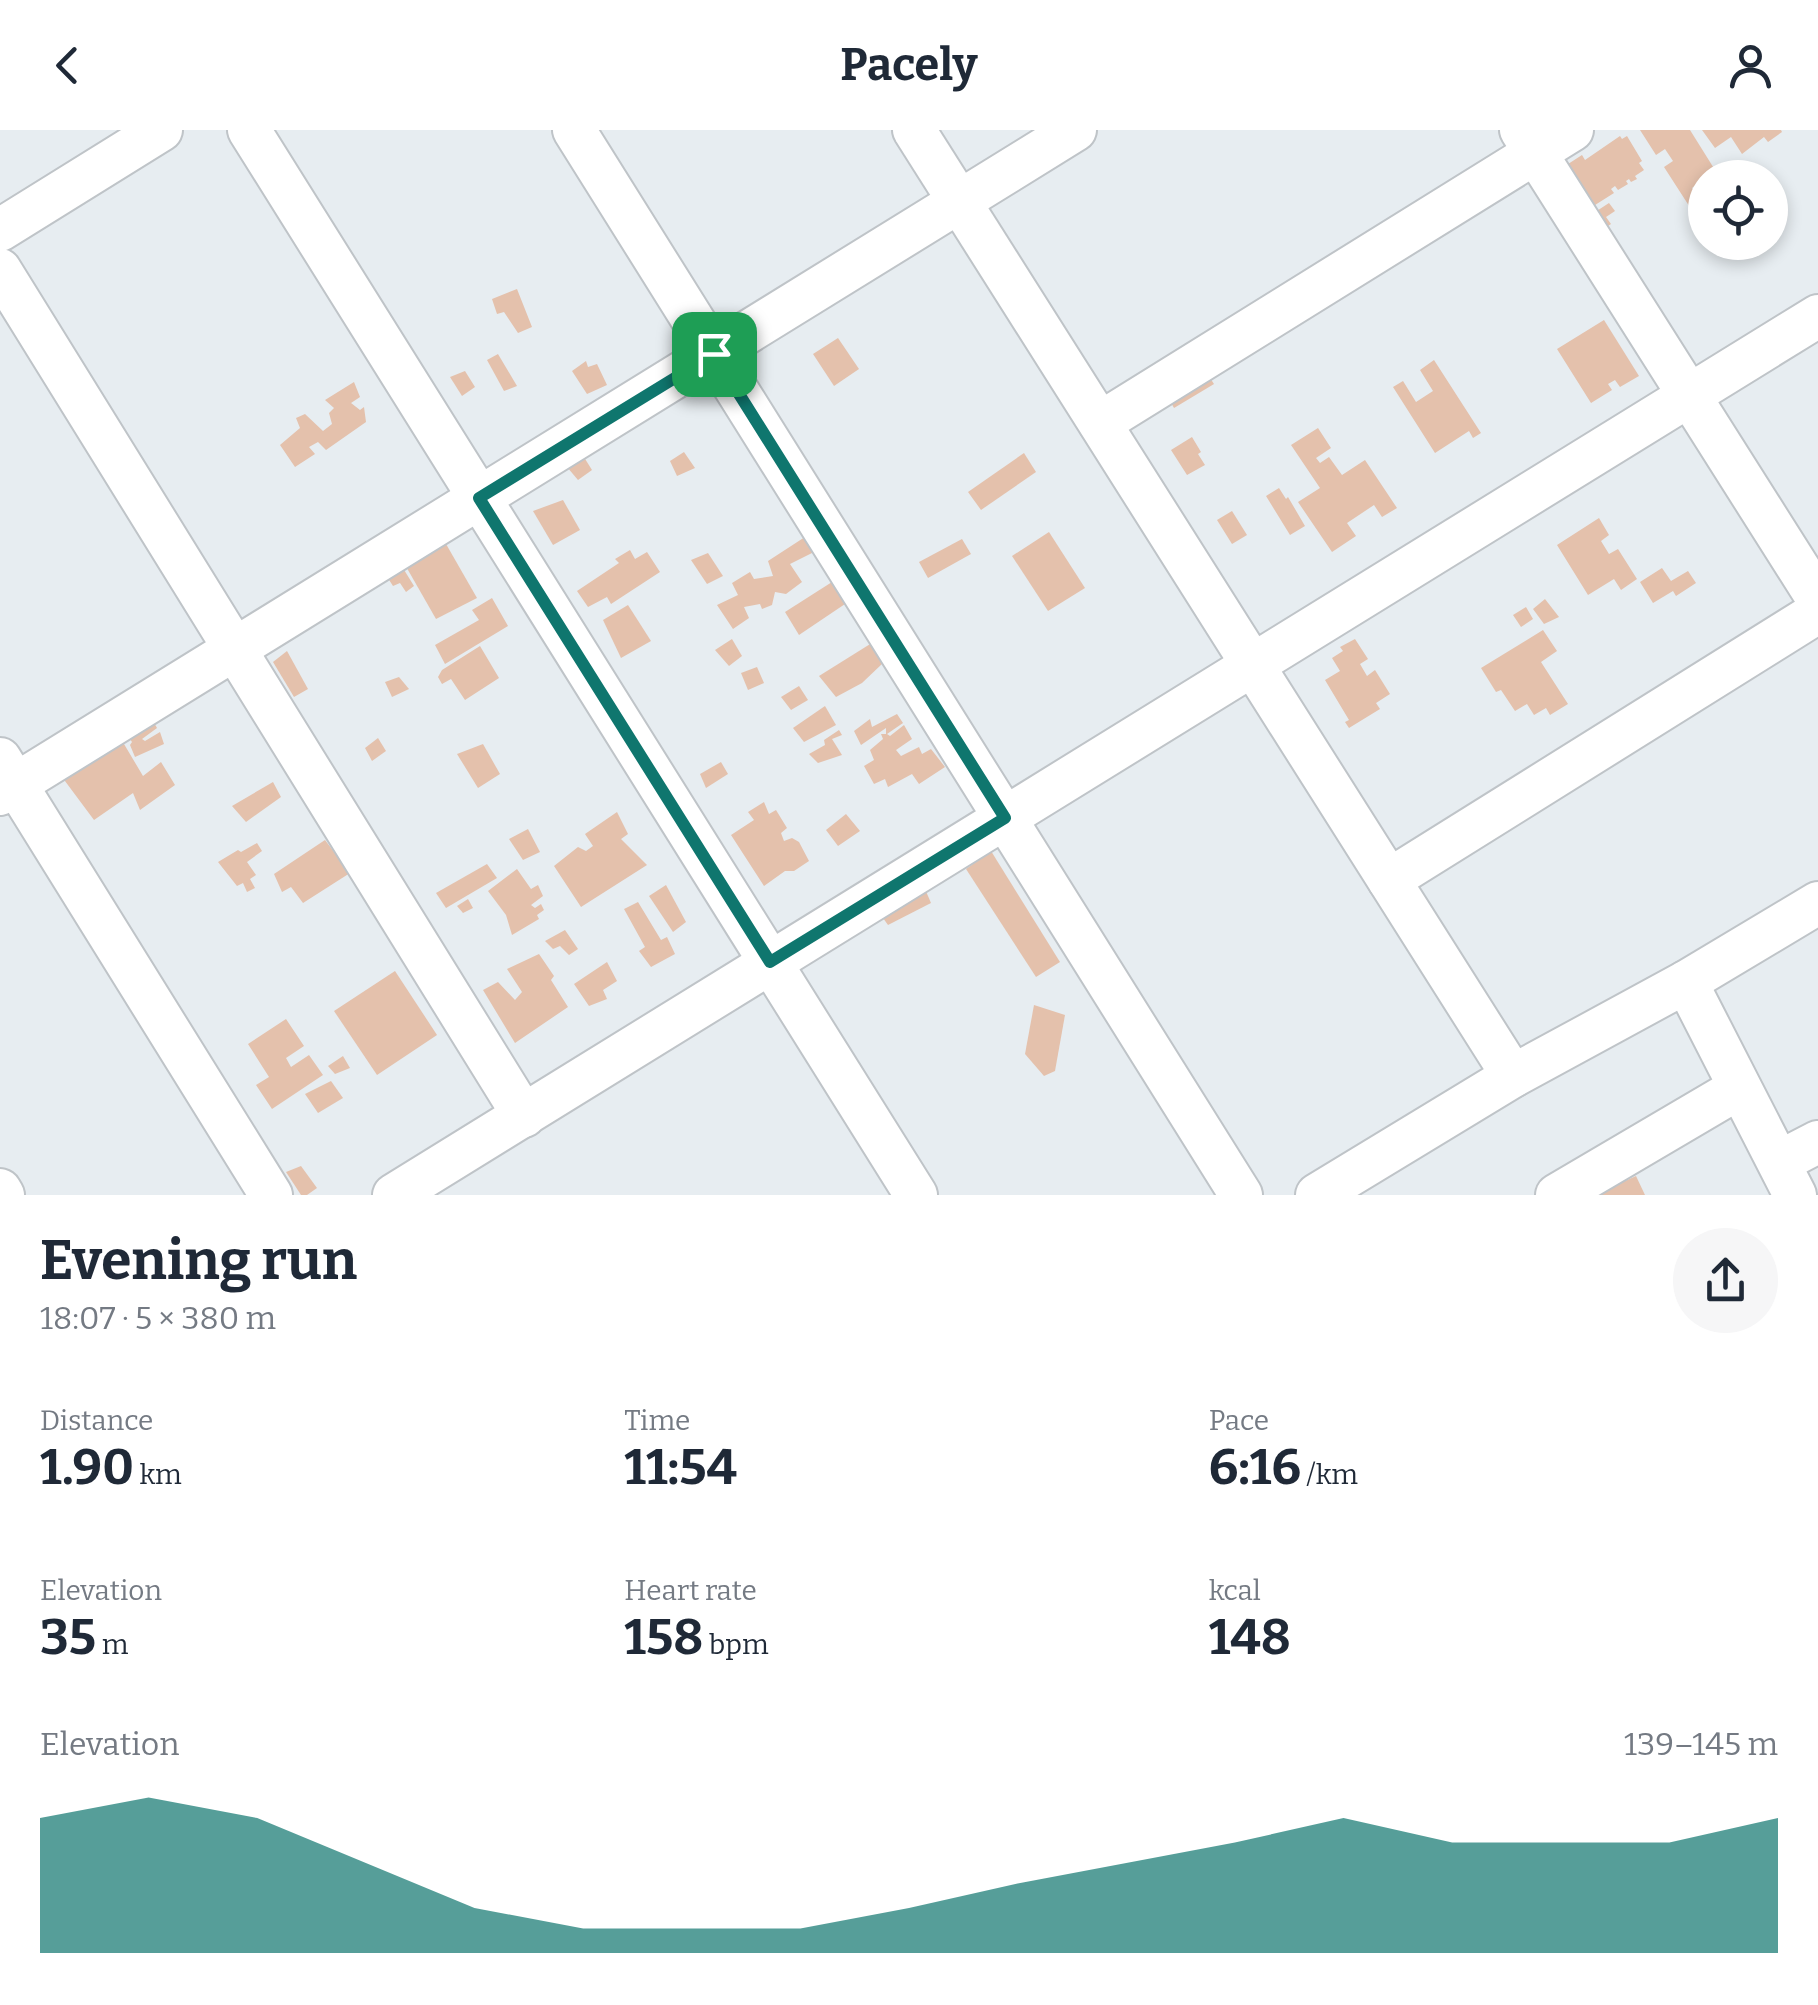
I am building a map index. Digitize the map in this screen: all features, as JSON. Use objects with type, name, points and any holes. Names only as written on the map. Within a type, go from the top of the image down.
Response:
[{"type":"street","points":[[0,230],[161,130]]},
{"type":"street","points":[[249,130],[916,1195]]},
{"type":"street","points":[[574,130],[1241,1195]]},
{"type":"street","points":[[914,130],[1513,1076]]},
{"type":"street","points":[[271,1195],[5,779],[236,650],[1075,130]]},
{"type":"street","points":[[1100,423],[1528,141],[1572,130]]},
{"type":"street","points":[[1528,141],[1818,599]]},
{"type":"street","points":[[0,270],[524,1116]]},
{"type":"street","points":[[394,1195],[1818,316]]},
{"type":"street","points":[[1389,880],[1818,612]]},
{"type":"street","points":[[1317,1195],[1513,1076],[1686,982],[1818,903]]},
{"type":"street","points":[[1686,982],[1787,1179],[1818,1142]]},
{"type":"street","points":[[1557,1195],[1738,1088]]},
{"type":"building","points":[[1640,130],[1690,130],[1709,160],[1688,160],[1688,204],[1664,167],[1673,161],[1665,149],[1656,155]]},
{"type":"building","points":[[1702,130],[1782,132],[1768,142],[1764,137],[1742,154],[1731,137],[1715,148]]},
{"type":"building","points":[[1620,136],[1627,136],[1644,170],[1618,190],[1615,186],[1611,189],[1614,193],[1584,212],[1565,166],[1582,155],[1585,160]]},
{"type":"building","points":[[1609,203],[1615,211],[1606,217],[1611,224],[1596,234],[1586,218]]},
{"type":"building","points":[[517,289],[532,327],[518,333],[504,312],[497,314],[492,299]]},
{"type":"building","points":[[1604,320],[1639,376],[1620,387],[1615,380],[1608,384],[1612,390],[1591,403],[1557,349]]},
{"type":"building","points":[[838,338],[859,369],[834,386],[813,354]]},
{"type":"building","points":[[498,354],[517,386],[504,391],[487,360]]},
{"type":"building","points":[[1434,360],[1481,433],[1473,438],[1469,431],[1435,453],[1393,387],[1403,381],[1416,402],[1433,391],[1420,370]]},
{"type":"building","points":[[586,361],[588,367],[597,364],[607,385],[587,394],[572,371]]},
{"type":"building","points":[[1204,369],[1214,384],[1174,408],[1165,392]]},
{"type":"building","points":[[465,371],[475,387],[462,396],[450,377]]},
{"type":"building","points":[[354,382],[360,397],[351,403],[360,410],[364,407],[366,422],[326,450],[318,442],[309,447],[315,454],[295,467],[280,445],[300,428],[296,418],[305,414],[323,431],[332,424],[329,413],[334,408],[325,400]]},
{"type":"building","points":[[1318,428],[1331,448],[1316,458],[1320,463],[1329,457],[1342,475],[1365,460],[1397,508],[1382,517],[1374,505],[1347,523],[1356,536],[1332,552],[1298,502],[1320,488],[1291,445]]},
{"type":"building","points":[[1192,437],[1205,465],[1187,475],[1171,450]]},
{"type":"building","points":[[577,446],[592,470],[578,480],[567,467]]},
{"type":"building","points":[[684,452],[695,468],[677,476],[670,461]]},
{"type":"building","points":[[1024,453],[1036,472],[981,510],[968,492]]},
{"type":"building","points":[[1279,488],[1305,526],[1290,535],[1266,496]]},
{"type":"building","points":[[563,500],[580,530],[553,545],[533,511]]},
{"type":"building","points":[[1232,511],[1247,535],[1232,544],[1217,520]]},
{"type":"building","points":[[1599,518],[1609,535],[1601,541],[1609,554],[1618,549],[1637,579],[1621,590],[1614,579],[1588,595],[1557,545]]},
{"type":"building","points":[[1049,532],[1085,588],[1048,611],[1012,556]]},
{"type":"building","points":[[808,535],[814,552],[790,564],[802,582],[786,594],[775,592],[772,605],[762,609],[760,604],[744,607],[749,618],[733,629],[717,605],[738,595],[732,583],[750,572],[754,579],[773,576],[768,561]]},
{"type":"building","points":[[442,537],[477,598],[436,619],[400,556]]},
{"type":"building","points":[[962,539],[971,554],[928,578],[919,562]]},
{"type":"building","points":[[630,550],[635,559],[647,552],[660,572],[611,604],[607,597],[588,607],[577,591],[619,563],[615,559]]},
{"type":"building","points":[[708,553],[723,576],[707,584],[691,560]]},
{"type":"building","points":[[398,560],[414,586],[406,592],[400,583],[393,586],[384,572]]},
{"type":"building","points":[[1662,568],[1671,581],[1688,571],[1696,583],[1676,596],[1673,591],[1653,603],[1640,582]]},
{"type":"building","points":[[832,582],[845,604],[799,635],[785,612]]},
{"type":"building","points":[[492,598],[508,626],[445,664],[435,645],[479,620],[472,610]]},
{"type":"building","points":[[1545,599],[1559,617],[1544,624],[1533,609]]},
{"type":"building","points":[[628,605],[651,641],[621,658],[603,620]]},
{"type":"building","points":[[1526,607],[1533,619],[1521,627],[1513,615]]},
{"type":"building","points":[[1543,630],[1557,651],[1541,662],[1568,704],[1550,715],[1546,708],[1534,715],[1527,704],[1515,711],[1501,690],[1496,692],[1481,668]]},
{"type":"building","points":[[732,639],[742,656],[729,666],[715,650]]},
{"type":"building","points":[[1355,639],[1368,659],[1360,664],[1367,676],[1375,670],[1390,694],[1376,703],[1380,709],[1349,728],[1345,722],[1349,720],[1325,680],[1340,671],[1332,658],[1343,651],[1340,647]]},
{"type":"building","points":[[875,641],[883,663],[862,683],[836,697],[819,676]]},
{"type":"building","points":[[480,646],[499,678],[465,700],[451,679],[442,684],[438,677],[442,670]]},
{"type":"building","points":[[287,651],[308,689],[294,697],[273,662]]},
{"type":"building","points":[[757,667],[764,683],[748,690],[741,673]]},
{"type":"building","points":[[399,677],[409,689],[392,697],[385,682]]},
{"type":"building","points":[[799,686],[808,700],[791,710],[781,697]]},
{"type":"building","points":[[825,706],[836,725],[804,742],[793,728]]},
{"type":"building","points":[[148,712],[157,728],[142,739],[160,732],[164,744],[135,757],[132,742],[121,726]]},
{"type":"building","points":[[897,714],[903,723],[887,734],[890,736],[904,725],[912,739],[896,750],[901,756],[919,747],[922,754],[931,749],[945,767],[919,784],[912,774],[888,787],[885,779],[874,784],[864,766],[874,760],[870,750],[883,739],[881,734],[886,734],[886,728],[861,745],[854,731],[870,719],[872,727]]},
{"type":"building","points":[[839,730],[842,735],[832,739],[842,755],[818,763],[809,754]]},
{"type":"building","points":[[378,738],[386,751],[372,761],[365,748]]},
{"type":"building","points":[[121,739],[143,776],[161,762],[175,785],[140,810],[133,793],[94,820],[62,777]]},
{"type":"building","points":[[483,744],[500,774],[478,788],[457,754]]},
{"type":"building","points":[[721,762],[728,774],[706,788],[700,774]]},
{"type":"building","points":[[273,782],[281,797],[246,822],[232,806]]},
{"type":"building","points":[[764,802],[769,814],[776,810],[787,828],[781,833],[784,841],[792,838],[799,842],[809,861],[764,886],[731,835],[754,820],[748,812]]},
{"type":"building","points":[[617,812],[628,834],[621,839],[647,865],[581,907],[554,866],[578,847],[586,851],[593,846],[585,834]]},
{"type":"building","points":[[846,814],[860,831],[838,846],[826,830]]},
{"type":"building","points":[[528,829],[540,852],[523,860],[509,839]]},
{"type":"building","points":[[325,840],[350,873],[303,903],[291,887],[282,892],[274,874]]},
{"type":"building","points":[[257,843],[262,851],[247,862],[256,875],[250,879],[255,888],[247,892],[243,883],[237,886],[218,862]]},
{"type":"building","points":[[991,851],[1060,962],[1036,977],[966,869]]},
{"type":"building","points":[[487,864],[497,878],[446,908],[436,893]]},
{"type":"building","points":[[517,869],[531,889],[538,885],[543,896],[531,905],[535,908],[541,904],[544,910],[537,915],[539,919],[512,935],[506,915],[488,891]]},
{"type":"building","points":[[666,885],[686,922],[673,932],[649,896]]},
{"type":"building","points":[[925,889],[931,903],[888,925],[878,911]]},
{"type":"building","points":[[468,899],[473,908],[463,913],[457,906]]},
{"type":"building","points":[[638,902],[661,940],[667,937],[675,954],[651,967],[639,951],[645,947],[624,909]]},
{"type":"building","points":[[565,930],[578,949],[569,955],[560,946],[553,949],[545,941]]},
{"type":"building","points":[[539,954],[568,1007],[515,1043],[483,990],[498,982],[515,1000],[522,992],[507,969]]},
{"type":"building","points":[[607,962],[617,981],[603,990],[607,999],[589,1006],[574,984]]},
{"type":"building","points":[[395,971],[437,1035],[377,1075],[334,1011]]},
{"type":"building","points":[[1034,1005],[1065,1015],[1055,1071],[1044,1076],[1025,1054]]},
{"type":"building","points":[[286,1019],[304,1046],[286,1058],[291,1067],[309,1055],[323,1075],[272,1109],[256,1085],[269,1077],[248,1044]]},
{"type":"building","points":[[343,1056],[350,1068],[335,1074],[328,1066]]},
{"type":"building","points":[[331,1081],[343,1098],[318,1113],[305,1094]]},
{"type":"building","points":[[301,1166],[317,1188],[307,1195],[301,1195],[286,1172]]},
{"type":"building","points":[[1636,1176],[1645,1195],[1595,1195]]},
{"type":"route","points":[[714,354],[1005,818],[770,962],[479,498],[714,354]]}]
